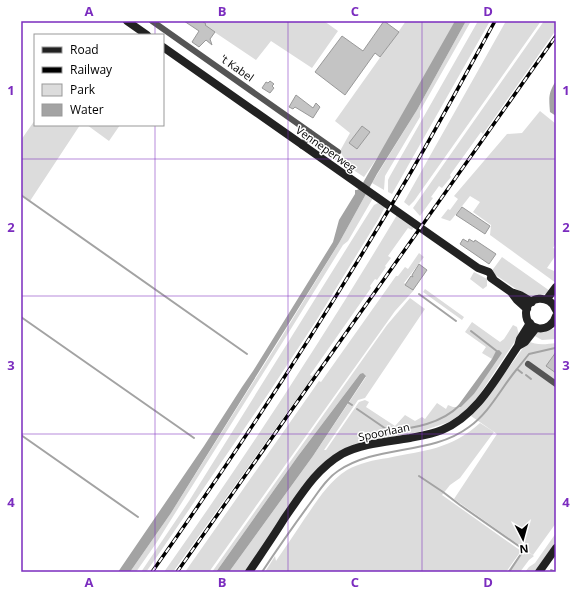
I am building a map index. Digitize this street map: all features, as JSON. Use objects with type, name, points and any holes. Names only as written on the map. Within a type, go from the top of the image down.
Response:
[{"type":"main road","points":[[127,21],[145,34]]},
{"type":"main road","name":"Venneperweg","points":[[164,48],[302,146],[478,268],[488,272],[494,280],[511,292],[517,300],[529,305]]},
{"type":"main road","points":[[547,299],[556,288]]},
{"type":"main road","points":[[555,305],[547,299],[541,298],[529,305],[526,314],[533,326],[544,328],[555,321]]},
{"type":"main road","name":"Spoorlaan","points":[[249,572],[306,488],[327,465],[342,455],[360,447],[442,430],[456,422],[469,413],[479,402],[518,346],[525,342],[533,326]]},
{"type":"main road","points":[[540,572],[556,548]]},
{"type":"street","name":"'t Kabel","points":[[152,21],[338,152]]},
{"type":"street","points":[[302,146],[310,132]]},
{"type":"street","points":[[528,364],[556,384]]},
{"type":"green space","points":[[198,21],[324,21],[338,31],[312,68],[271,41],[256,60]]},
{"type":"green space","points":[[406,21],[459,21],[401,123],[364,177],[349,167],[340,151],[350,133],[335,121]]},
{"type":"green space","points":[[466,21],[471,21],[420,111],[420,117],[385,176],[384,190],[372,183],[417,110]]},
{"type":"green space","points":[[478,21],[490,21],[392,194],[388,192],[388,180],[390,176]]},
{"type":"green space","points":[[506,21],[541,21],[409,206],[404,202]]},
{"type":"green space","points":[[544,21],[556,21],[556,30],[483,134],[481,132],[442,188],[439,186],[431,197],[433,198],[420,216],[413,208]]},
{"type":"green space","points":[[540,111],[556,124],[556,243],[553,248],[556,249],[556,255],[547,268],[554,271],[556,268],[556,283],[490,235],[491,225],[473,212],[480,202],[470,196],[450,221],[441,218],[448,209],[450,210],[458,199],[454,196],[507,134],[522,133]]},
{"type":"green space","points":[[34,121],[34,126],[79,126],[30,201],[21,194],[21,140]]},
{"type":"green space","points":[[88,126],[119,126],[109,141]]},
{"type":"green space","points":[[366,194],[373,198],[348,241],[343,245],[157,542],[136,572],[130,572],[171,513],[281,338],[339,243]]},
{"type":"green space","points":[[378,203],[385,207],[316,321],[156,558],[146,572],[141,572],[189,501],[370,211],[374,205]]},
{"type":"green space","points":[[397,215],[414,227],[412,230],[408,228],[388,256],[391,258],[385,266],[386,267],[377,280],[375,279],[370,286],[371,288],[310,375],[312,376],[321,365],[173,572],[164,572],[284,396]]},
{"type":"green space","points":[[419,253],[424,257],[404,283],[414,290],[395,311],[209,572],[185,572],[319,381],[321,382],[396,276],[398,276],[405,267],[408,269]]},
{"type":"green space","points":[[502,257],[550,291],[544,295],[538,296],[525,295],[491,272]]},
{"type":"green space","points":[[474,272],[487,279],[487,286],[483,289],[470,279]]},
{"type":"green space","points":[[425,289],[464,317],[462,320],[423,292]]},
{"type":"green space","points":[[410,298],[425,309],[365,398],[358,400],[324,450],[326,450],[359,402],[365,400],[369,402],[366,407],[395,426],[405,415],[415,421],[422,417],[425,419],[437,403],[446,409],[448,405],[453,407],[461,407],[474,394],[492,359],[482,353],[486,347],[465,332],[472,322],[500,342],[504,339],[513,325],[517,327],[519,335],[478,397],[464,412],[449,422],[419,432],[387,438],[329,459],[246,572],[229,572],[313,456],[366,377],[360,374],[298,456],[216,572],[212,572],[387,325]]},
{"type":"green space","points":[[554,329],[556,331],[556,339],[542,340],[533,335],[539,331]]},
{"type":"green space","points":[[528,341],[538,344],[556,343],[556,523],[533,555],[454,499],[497,434],[471,416],[494,388]]},
{"type":"green space","points":[[480,423],[494,432],[460,478],[450,485],[442,495],[521,551],[506,572],[265,572],[275,556],[276,561],[324,492],[334,480],[347,470],[367,462],[437,448],[458,439]]},
{"type":"green space","points":[[556,533],[556,542],[535,572],[525,572],[535,563]]},
{"type":"green space","points":[[524,549],[534,556],[520,572],[507,572]]},
{"type":"water","points":[[455,21],[466,21],[417,110],[377,174],[339,243],[171,513],[130,572],[118,572],[253,371],[333,242],[339,220],[355,194],[355,190],[360,188]]},
{"type":"water","points":[[556,81],[556,116],[550,112],[549,99],[550,92]]},
{"type":"water","points":[[499,350],[502,353],[474,394],[461,407],[457,407],[492,359],[496,351]]},
{"type":"water","points":[[363,373],[366,376],[313,456],[229,572],[216,572],[298,456],[360,374]]},
{"type":"building","points":[[184,21],[202,21],[206,24],[205,25],[215,32],[210,39],[212,45],[206,40],[199,47],[192,42],[199,31]]},
{"type":"building","points":[[384,21],[399,32],[380,57],[375,53],[345,95],[315,72],[342,36],[363,51]]},
{"type":"building","points":[[270,81],[274,84],[272,86],[274,88],[270,93],[262,88],[266,82],[268,83]]},
{"type":"building","points":[[296,95],[313,108],[316,103],[320,107],[313,118],[295,107],[293,109],[289,107]]},
{"type":"building","points":[[362,126],[370,132],[357,149],[349,143]]},
{"type":"building","points":[[462,207],[490,226],[485,234],[456,215]]},
{"type":"building","points":[[463,239],[468,242],[469,239],[474,242],[475,240],[496,254],[489,264],[460,244]]},
{"type":"building","points":[[419,264],[427,270],[413,290],[405,285],[411,276],[413,277],[412,275]]},
{"type":"building","points":[[556,352],[556,373],[546,366]]},
{"type":"waterway","points":[[21,195],[247,354]]},
{"type":"waterway","points":[[419,294],[456,321]]},
{"type":"waterway","points":[[21,317],[194,438]]},
{"type":"waterway","points":[[471,331],[498,352]]},
{"type":"waterway","points":[[522,373],[517,369],[529,354],[555,348]]},
{"type":"waterway","points":[[262,572],[320,489],[334,474],[354,463],[370,457],[421,447],[454,436],[469,427],[483,414],[517,369]]},
{"type":"waterway","points":[[526,375],[531,379]]},
{"type":"waterway","points":[[346,401],[352,405]]},
{"type":"waterway","points":[[357,409],[389,431],[436,421],[460,405]]},
{"type":"waterway","points":[[21,435],[138,517]]},
{"type":"waterway","points":[[419,476],[523,549],[509,572]]},
{"type":"waterway","points":[[551,570],[555,572]]},
{"type":"railway","points":[[152,572],[286,375],[350,274],[422,153],[495,21]]},
{"type":"railway","points":[[177,572],[556,36]]}]
